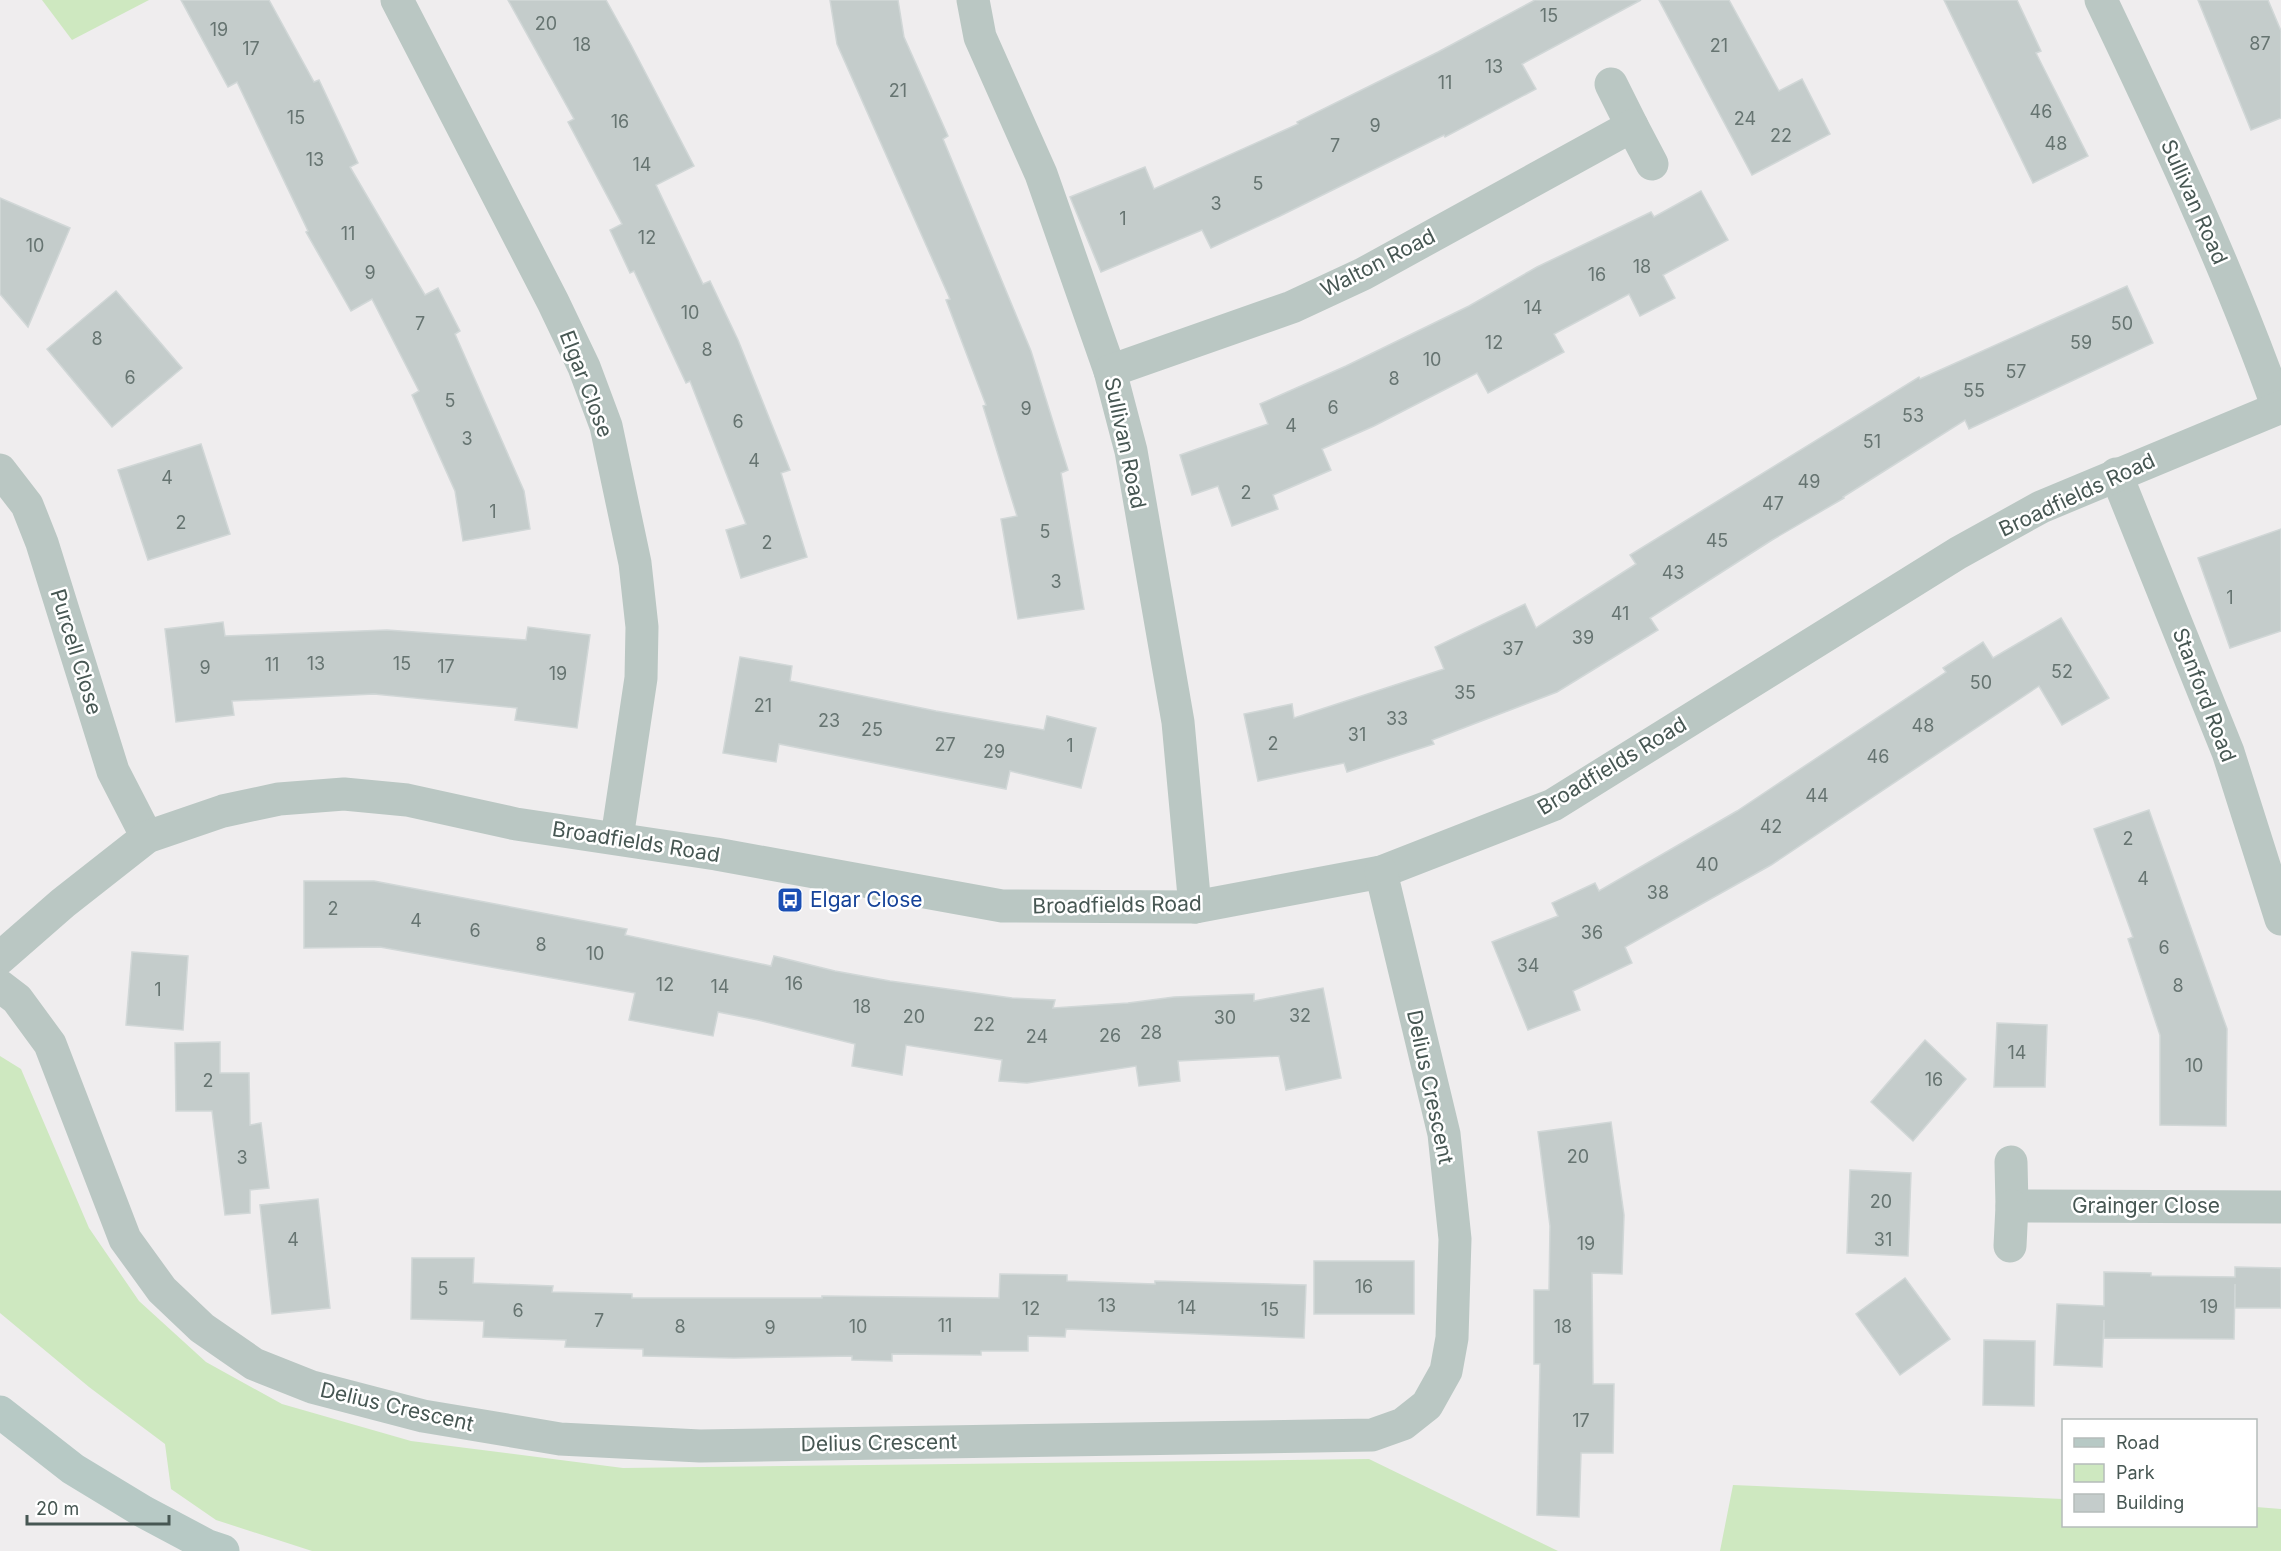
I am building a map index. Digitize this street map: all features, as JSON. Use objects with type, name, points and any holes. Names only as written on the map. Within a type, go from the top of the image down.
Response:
[{"type":"main road","points":[[0,1412],[83,1475],[144,1512],[208,1546],[223,1551]]},
{"type":"street","name":"Elgar Close","points":[[397,0],[553,302],[584,367],[606,426],[635,563],[642,627],[641,678],[616,838]]},
{"type":"street","name":"Sullivan Road","points":[[973,0],[980,36],[1041,174],[1110,371],[1131,451],[1178,722],[1195,907]]},
{"type":"street","name":"Sullivan Road","points":[[2101,0],[2146,94],[2246,320],[2280,407]]},
{"type":"street","points":[[1611,84],[1652,164]]},
{"type":"street","name":"Walton Road","points":[[1110,371],[1292,307],[1363,274],[1632,126]]},
{"type":"street","name":"Broadfields Road","points":[[0,958],[63,903],[147,837],[223,811],[279,799],[344,794],[407,800],[516,824],[616,838],[1002,906],[1195,907],[1381,872],[1553,805],[1958,553],[2041,507],[2280,407]]},
{"type":"street","name":"Purcell Close","points":[[0,470],[27,505],[113,771],[147,837]]},
{"type":"street","name":"Stanford Road","points":[[2116,474],[2228,752],[2281,919]]},
{"type":"street","name":"Delius Crescent","points":[[0,986],[17,999],[50,1044],[125,1239],[162,1290],[202,1328],[254,1364],[312,1388],[423,1416],[560,1439],[700,1446],[1372,1435],[1403,1424],[1427,1405],[1446,1371],[1452,1338],[1455,1239],[1444,1134],[1381,872]]},
{"type":"street","points":[[2010,1246],[2011,1162]]},
{"type":"street","name":"Grainger Close","points":[[2012,1206],[2281,1207]]},
{"type":"green space","points":[[42,0],[149,0],[72,40]]},
{"type":"green space","points":[[0,1056],[21,1069],[89,1228],[139,1301],[206,1362],[282,1404],[411,1441],[623,1468],[1369,1459],[1558,1551],[312,1551],[216,1520],[171,1489],[165,1444],[89,1387],[0,1313]]},
{"type":"green space","points":[[1733,1485],[2062,1499],[2062,1527],[2257,1527],[2257,1507],[2281,1509],[2281,1551],[1720,1551]]},
{"type":"building","points":[[181,0],[269,0],[314,82],[319,80],[358,163],[350,167],[425,295],[438,288],[460,331],[455,334],[524,491],[530,529],[463,541],[455,491],[412,395],[419,391],[372,299],[351,311],[306,232],[308,231],[237,82],[228,87]]},
{"type":"building","points":[[508,0],[606,0],[631,45],[694,166],[656,185],[703,284],[710,281],[738,340],[790,470],[781,473],[807,557],[741,578],[726,530],[746,524],[690,381],[686,383],[634,271],[630,273],[610,230],[622,224],[568,122],[574,119]]},
{"type":"building","points":[[830,0],[898,0],[904,37],[948,136],[943,139],[1031,351],[1068,470],[1061,473],[1084,609],[1018,619],[1001,519],[1017,516],[983,406],[986,405],[946,300],[950,299],[837,44]]},
{"type":"building","points":[[1535,0],[1641,0],[1522,64],[1536,89],[1445,137],[1444,135],[1211,248],[1202,230],[1101,272],[1070,197],[1145,167],[1154,189],[1298,124],[1297,122],[1438,52]]},
{"type":"building","points":[[1659,0],[1729,0],[1779,91],[1802,79],[1830,134],[1752,175]]},
{"type":"building","points":[[1944,0],[2017,0],[2041,51],[2036,53],[2088,156],[2033,183]]},
{"type":"building","points":[[2198,0],[2268,0],[2281,31],[2281,118],[2251,130]]},
{"type":"building","points":[[1701,191],[1728,240],[1663,275],[1675,298],[1640,316],[1629,294],[1554,334],[1564,352],[1488,393],[1477,373],[1374,426],[1322,449],[1331,470],[1273,495],[1278,509],[1232,526],[1218,486],[1192,495],[1180,455],[1268,424],[1260,404],[1346,366],[1469,306],[1537,267],[1651,212],[1654,217]]},
{"type":"building","points":[[0,198],[70,228],[28,327],[0,294]]},
{"type":"building","points":[[2127,286],[2153,343],[1969,429],[1965,420],[1650,618],[1658,630],[1557,692],[1432,740],[1434,744],[1347,772],[1344,763],[1258,781],[1244,714],[1292,704],[1294,718],[1444,669],[1435,647],[1525,604],[1536,628],[1636,564],[1630,555],[1919,377],[1920,379]]},
{"type":"building","points":[[116,291],[182,368],[112,427],[47,349]]},
{"type":"building","points":[[201,444],[230,534],[148,560],[118,470]]},
{"type":"building","points":[[2281,529],[2281,631],[2230,648],[2198,558]]},
{"type":"building","points":[[2061,618],[2109,698],[2062,725],[2039,686],[1771,865],[1625,947],[1632,963],[1573,991],[1580,1010],[1528,1030],[1492,942],[1558,916],[1552,903],[1595,883],[1599,891],[1737,811],[1946,672],[1943,668],[1983,642],[1993,658]]},
{"type":"building","points":[[223,622],[225,636],[387,630],[526,640],[528,627],[590,635],[577,728],[515,720],[517,708],[374,694],[232,701],[234,715],[176,722],[165,629]]},
{"type":"building","points":[[740,657],[792,666],[790,681],[936,711],[1044,730],[1047,716],[1096,728],[1081,788],[1010,771],[1006,789],[779,744],[776,762],[723,753]]},
{"type":"building","points":[[2149,810],[2227,1029],[2226,1126],[2160,1125],[2160,1035],[2128,939],[2133,937],[2094,829]]},
{"type":"building","points":[[304,881],[374,881],[627,929],[625,935],[771,966],[774,956],[835,971],[890,981],[1012,998],[1055,1000],[1053,1008],[1128,1003],[1174,997],[1254,994],[1254,1001],[1323,988],[1341,1078],[1286,1090],[1279,1056],[1178,1061],[1180,1081],[1139,1086],[1136,1066],[1027,1083],[999,1081],[1002,1060],[906,1045],[902,1075],[852,1066],[855,1044],[758,1020],[718,1012],[713,1036],[629,1020],[635,993],[380,947],[304,948]]},
{"type":"building","points":[[132,952],[188,956],[183,1030],[126,1025]]},
{"type":"building","points":[[1997,1023],[2047,1025],[2045,1087],[1994,1087]]},
{"type":"building","points":[[1925,1040],[1966,1079],[1913,1141],[1871,1102]]},
{"type":"building","points":[[220,1042],[220,1073],[249,1073],[250,1125],[261,1123],[269,1188],[250,1190],[250,1213],[225,1215],[212,1111],[176,1111],[175,1043]]},
{"type":"building","points":[[1611,1122],[1624,1215],[1622,1274],[1592,1273],[1593,1384],[1614,1384],[1613,1453],[1581,1453],[1579,1517],[1537,1515],[1540,1364],[1534,1364],[1534,1290],[1549,1290],[1550,1226],[1538,1132]]},
{"type":"building","points":[[1850,1170],[1911,1173],[1908,1256],[1847,1253]]},
{"type":"building","points":[[318,1199],[330,1308],[272,1314],[260,1205]]},
{"type":"building","points":[[412,1258],[474,1258],[473,1283],[553,1286],[552,1292],[632,1294],[632,1298],[822,1298],[822,1296],[999,1298],[1000,1274],[1067,1275],[1067,1281],[1306,1285],[1304,1338],[1066,1329],[1065,1337],[1028,1336],[1028,1351],[981,1351],[981,1355],[892,1354],[892,1361],[852,1360],[852,1356],[734,1358],[643,1356],[643,1349],[565,1347],[566,1340],[483,1337],[484,1321],[411,1319]]},
{"type":"building","points":[[1314,1261],[1414,1261],[1414,1314],[1314,1314]]},
{"type":"building","points":[[2235,1267],[2281,1268],[2281,1308],[2235,1308],[2235,1284],[2234,1339],[2104,1338],[2104,1320],[2102,1367],[2054,1365],[2057,1304],[2104,1306],[2104,1272],[2151,1273],[2151,1276],[2235,1277]]},
{"type":"building","points":[[1905,1278],[1950,1339],[1900,1375],[1856,1314]]},
{"type":"building","points":[[1984,1340],[2035,1341],[2034,1406],[1983,1405]]},
{"type":"place","name":"Elgar Close","points":[[790,900]]}]
